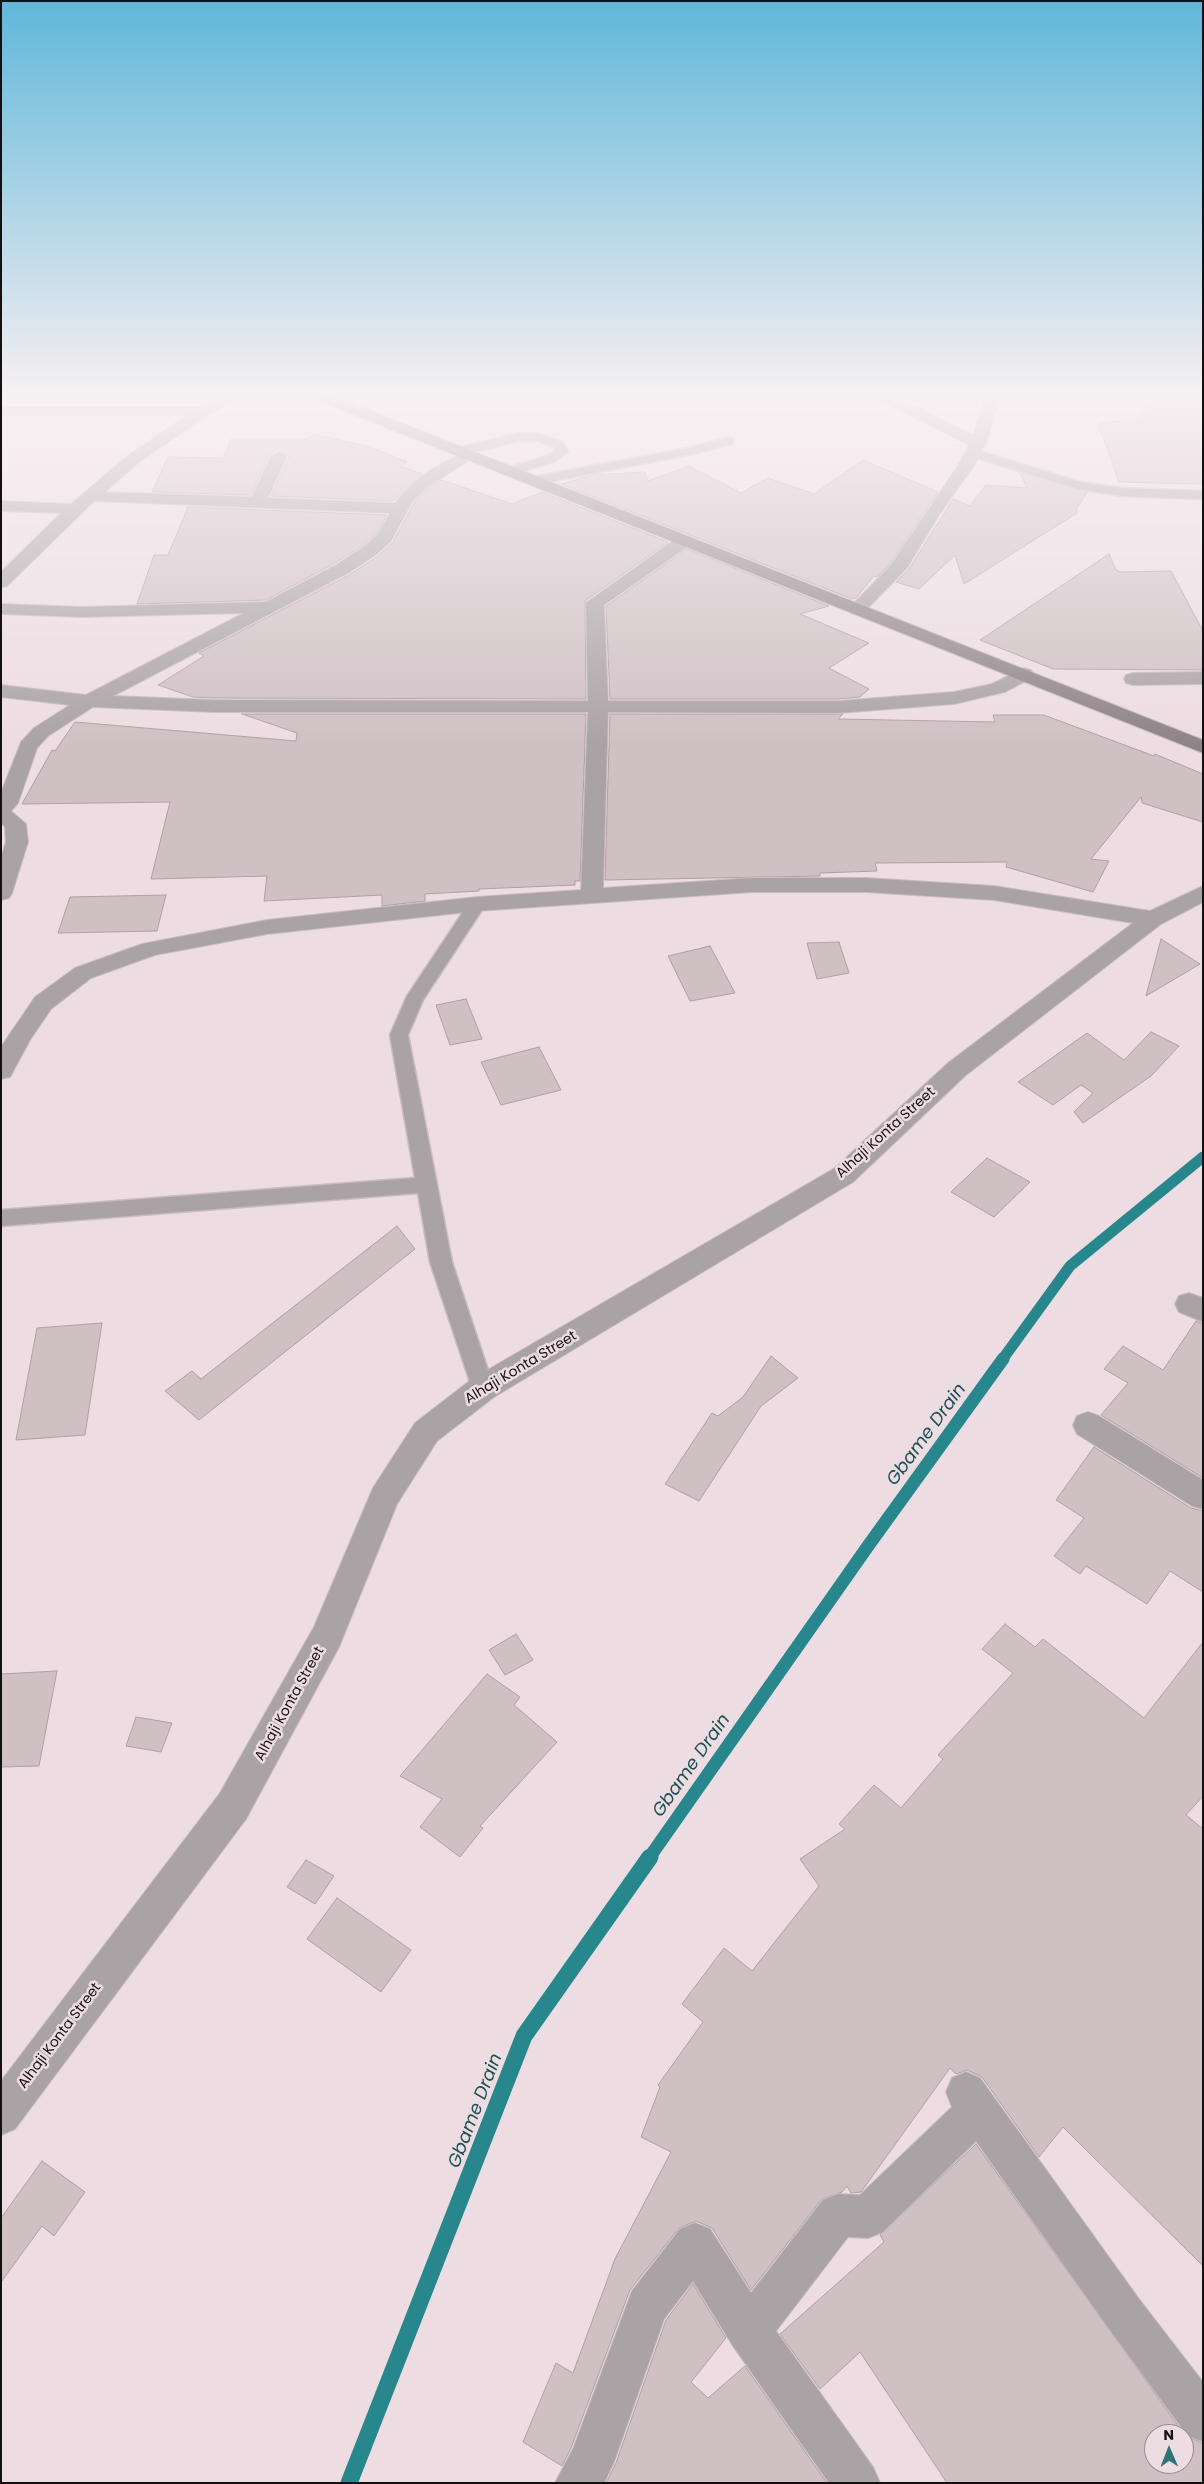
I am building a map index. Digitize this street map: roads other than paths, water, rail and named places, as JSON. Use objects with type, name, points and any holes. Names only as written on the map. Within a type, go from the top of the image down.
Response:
[{"type":"main road","points":[[612,513],[1024,674],[1203,747]]},
{"type":"street","points":[[1,582],[71,513]]},
{"type":"street","points":[[1,809],[8,803],[28,746],[47,728],[88,701],[342,569],[370,550],[384,537],[397,513]]},
{"type":"street","points":[[857,609],[898,568],[934,513]]},
{"type":"street","points":[[592,897],[598,706],[596,602],[684,541]]},
{"type":"street","points":[[1,610],[119,611],[271,607]]},
{"type":"street","points":[[1,691],[88,701],[309,707],[882,705],[954,698],[998,688],[1024,674]]},
{"type":"street","points":[[1133,679],[1203,678]]},
{"type":"street","points":[[1,814],[15,824],[17,842],[1,893]]},
{"type":"street","points":[[1,1071],[19,1037],[43,1003],[83,973],[150,949],[267,927],[477,904],[752,885],[866,885],[994,892],[1153,919]]},
{"type":"street","name":"Alhaji Konta Street","points":[[1,2115],[233,1806],[327,1636],[384,1498],[426,1432],[483,1388],[644,1295],[844,1175],[957,1069],[1153,919],[1203,893]]},
{"type":"street","points":[[1088,1425],[1203,1496]]},
{"type":"street","points":[[749,2330],[838,2215],[868,2217],[973,2101],[1124,2314],[1203,2419]]},
{"type":"street","points":[[578,2483],[592,2462],[647,2306],[695,2244],[749,2330],[857,2483]]},
{"type":"lane","points":[[477,904],[414,1000],[399,1035],[441,1262],[483,1388]]},
{"type":"lane","points":[[1,1218],[427,1185]]},
{"type":"waterway","name":"Gbame Drain","points":[[1002,1360],[1070,1266],[1203,1157]]},
{"type":"waterway","name":"Gbame Drain","points":[[649,1858],[868,1546],[1003,1359]]},
{"type":"waterway","name":"Gbame Drain","points":[[349,2483],[524,2036],[650,1857]]}]
